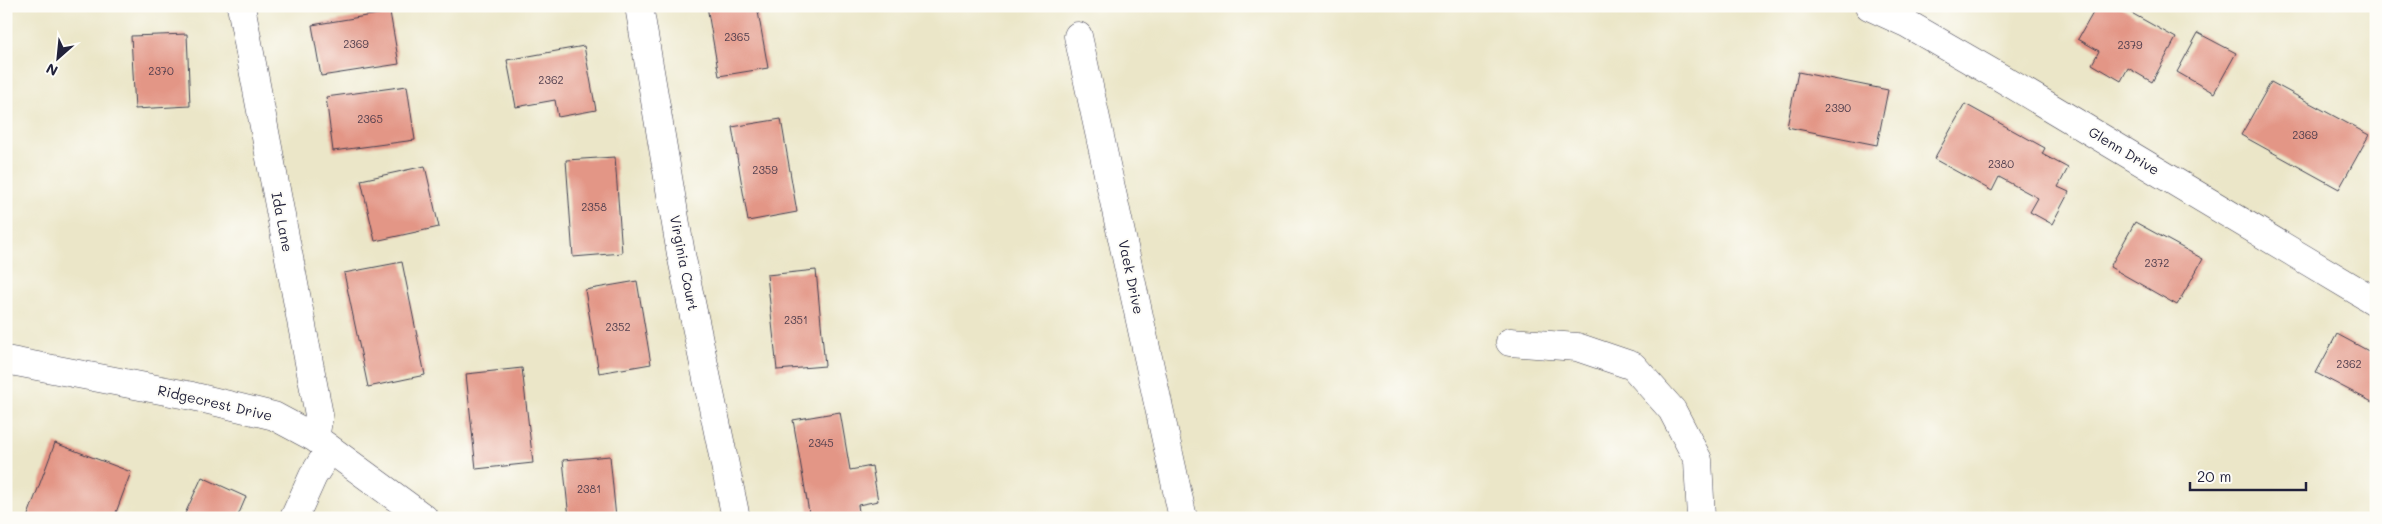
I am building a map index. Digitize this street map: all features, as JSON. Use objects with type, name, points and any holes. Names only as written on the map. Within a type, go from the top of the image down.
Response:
[{"type":"street","name":"Ida Lane","points":[[242,6],[322,444]]},
{"type":"street","name":"Virginia Court","points":[[639,6],[681,254],[736,518]]},
{"type":"street","name":"Glenn Drive","points":[[1869,6],[1906,23],[1995,74],[2376,302]]},
{"type":"street","name":"Vaek Drive","points":[[1078,36],[1183,518]]},
{"type":"street","points":[[1510,342],[1578,347],[1633,366],[1672,410],[1698,460],[1701,518]]},
{"type":"street","name":"Ridgecrest Drive","points":[[6,360],[192,396],[274,416],[322,444],[424,518]]},
{"type":"street","points":[[294,518],[313,476],[322,444]]},
{"type":"building","points":[[707,6],[757,6],[768,68],[719,76]]},
{"type":"building","points":[[2097,6],[2119,6],[2176,38],[2152,82],[2128,68],[2121,81],[2092,64],[2099,51],[2078,39]]},
{"type":"building","points":[[390,12],[399,64],[321,76],[312,25]]},
{"type":"building","points":[[2198,33],[2236,53],[2214,93],[2177,72]]},
{"type":"building","points":[[187,34],[190,106],[135,109],[131,36]]},
{"type":"building","points":[[584,46],[596,110],[558,117],[555,100],[516,107],[507,60]]},
{"type":"building","points":[[1798,72],[1888,90],[1877,145],[1787,127]]},
{"type":"building","points":[[2271,82],[2369,135],[2339,189],[2241,135]]},
{"type":"building","points":[[407,86],[415,140],[333,151],[326,97]]},
{"type":"building","points":[[1965,104],[2045,148],[2042,154],[2068,168],[2058,187],[2069,192],[2052,224],[2030,212],[2038,198],[1999,177],[1992,191],[1934,159]]},
{"type":"building","points":[[781,119],[797,212],[748,221],[732,127]]},
{"type":"building","points":[[615,157],[622,253],[573,257],[566,160]]},
{"type":"building","points":[[425,166],[439,227],[375,241],[361,180]]},
{"type":"building","points":[[2135,222],[2203,259],[2177,305],[2110,267]]},
{"type":"building","points":[[402,262],[425,375],[368,387],[344,273]]},
{"type":"building","points":[[816,270],[825,366],[777,370],[767,275]]},
{"type":"building","points":[[637,281],[651,364],[599,373],[585,290]]},
{"type":"building","points":[[2337,334],[2376,355],[2376,404],[2316,373]]},
{"type":"building","points":[[522,368],[533,463],[476,469],[466,374]]},
{"type":"building","points":[[840,412],[850,470],[872,466],[878,501],[858,505],[860,518],[810,518],[793,420]]},
{"type":"building","points":[[55,443],[131,472],[114,518],[27,518]]},
{"type":"building","points":[[610,456],[616,518],[569,518],[563,460]]},
{"type":"building","points":[[202,477],[246,497],[237,518],[183,518]]}]
